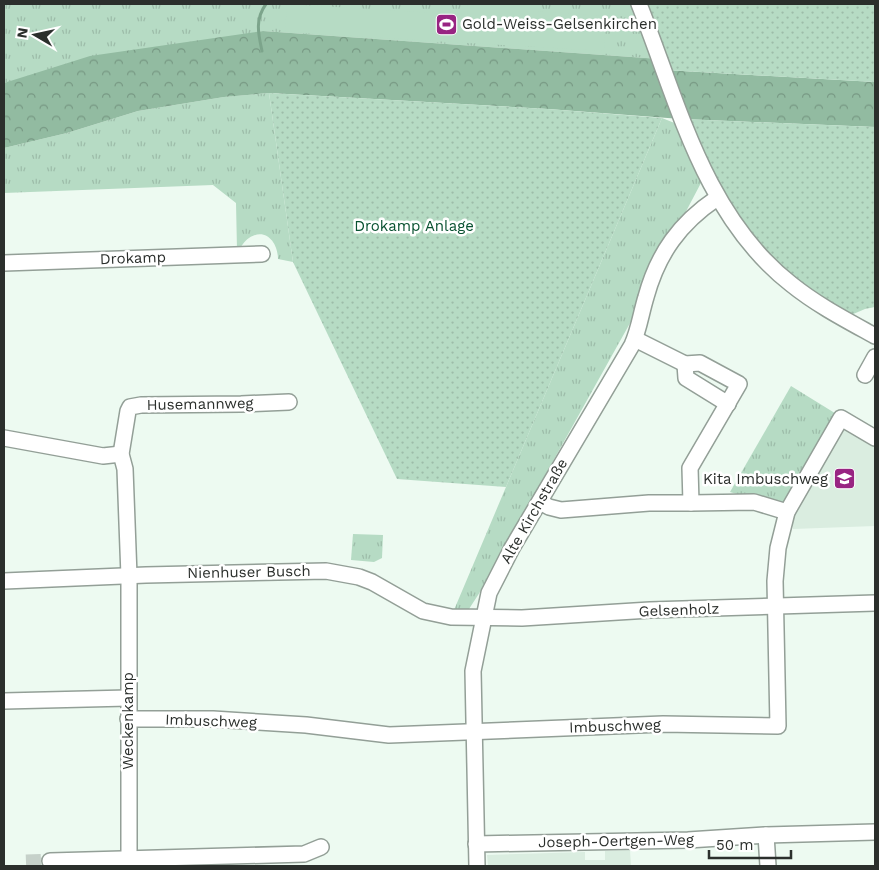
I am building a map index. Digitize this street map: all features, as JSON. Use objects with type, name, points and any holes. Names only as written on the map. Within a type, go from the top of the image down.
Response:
[{"type":"street","points":[[639,4],[687,132],[717,198],[747,240],[790,284],[832,312],[875,336]]},
{"type":"street","name":"Alte Kirchstraße","points":[[477,866],[473,671],[489,593],[498,573],[635,339],[646,296],[663,253],[675,236],[698,211],[717,198]]},
{"type":"street","name":"Drokamp","points":[[4,263],[262,254]]},
{"type":"street","points":[[635,339],[685,364],[700,363],[739,384],[690,468],[691,503]]},
{"type":"street","points":[[865,375],[875,357]]},
{"type":"street","points":[[685,364],[686,378],[728,404]]},
{"type":"street","name":"Husemannweg","points":[[129,576],[125,469],[121,454],[130,407],[135,405],[289,402]]},
{"type":"street","name":"Imbuschweg","points":[[128,719],[213,719],[306,725],[389,735],[474,730],[663,724],[778,726],[780,723],[775,581],[778,548],[788,512],[841,418],[875,438]]},
{"type":"street","points":[[4,438],[103,456],[121,454]]},
{"type":"street","points":[[540,502],[561,510],[649,503],[754,502],[788,512]]},
{"type":"street","name":"Nienhuser Busch","points":[[4,580],[305,570],[338,572],[372,582],[423,611],[451,617],[484,617]]},
{"type":"street","name":"Weckenkamp","points":[[128,863],[129,576]]},
{"type":"street","name":"Gelsenholz","points":[[484,617],[522,618],[650,610],[875,603]]},
{"type":"street","points":[[4,701],[128,698]]},
{"type":"street","name":"Joseph-Oertgen-Weg","points":[[476,844],[688,840],[766,835],[875,832]]},
{"type":"street","points":[[766,835],[768,866]]},
{"type":"street","points":[[50,861],[128,863],[304,854],[321,847]]},
{"type":"shaded area","name":"Kita Imbuschweg","points":[[841,423],[875,444],[875,526],[793,529],[793,515]]},
{"type":"shaded area","points":[[630,850],[631,866],[488,866],[487,855],[585,852],[585,860],[605,860],[605,851]]},
{"type":"green space","points":[[4,4],[638,4],[660,59],[263,31],[4,83]]},
{"type":"green space","name":"Gold-Weiss-Gelsenkirchen","points":[[287,4],[467,15],[468,4],[533,4],[533,11],[606,16],[604,51],[285,32]]},
{"type":"green space","points":[[640,4],[875,4],[875,82],[665,70]]},
{"type":"green space","points":[[263,31],[660,59],[681,119],[548,109],[269,93],[224,97],[138,111],[67,133],[4,148],[4,83],[90,56]]},
{"type":"green space","points":[[665,70],[875,82],[875,127],[683,119]]},
{"type":"green space","points":[[269,93],[293,262],[278,259],[273,242],[270,238],[261,234],[249,238],[237,250],[236,203],[213,185],[4,193],[4,148],[67,133],[138,111],[224,97]]},
{"type":"green space","name":"Drokamp Anlage","points":[[269,93],[548,109],[662,118],[506,487],[397,479],[293,262]]},
{"type":"green space","points":[[662,118],[677,124],[702,181],[661,259],[634,316],[480,592],[469,609],[454,610]]},
{"type":"green space","points":[[683,119],[875,127],[875,307],[851,315],[771,265],[721,193]]},
{"type":"green space","points":[[791,386],[838,415],[786,509],[730,492]]},
{"type":"green space","points":[[353,534],[383,535],[382,558],[374,562],[351,560]]},
{"type":"waterway","points":[[262,51],[259,21],[266,4]]},
{"type":"tunnel","points":[[26,862],[50,861]]},
{"type":"place","name":"Gold-Weiss-Gelsenkirchen","points":[[446,24]]},
{"type":"place","name":"Kita Imbuschweg","points":[[844,479]]}]
